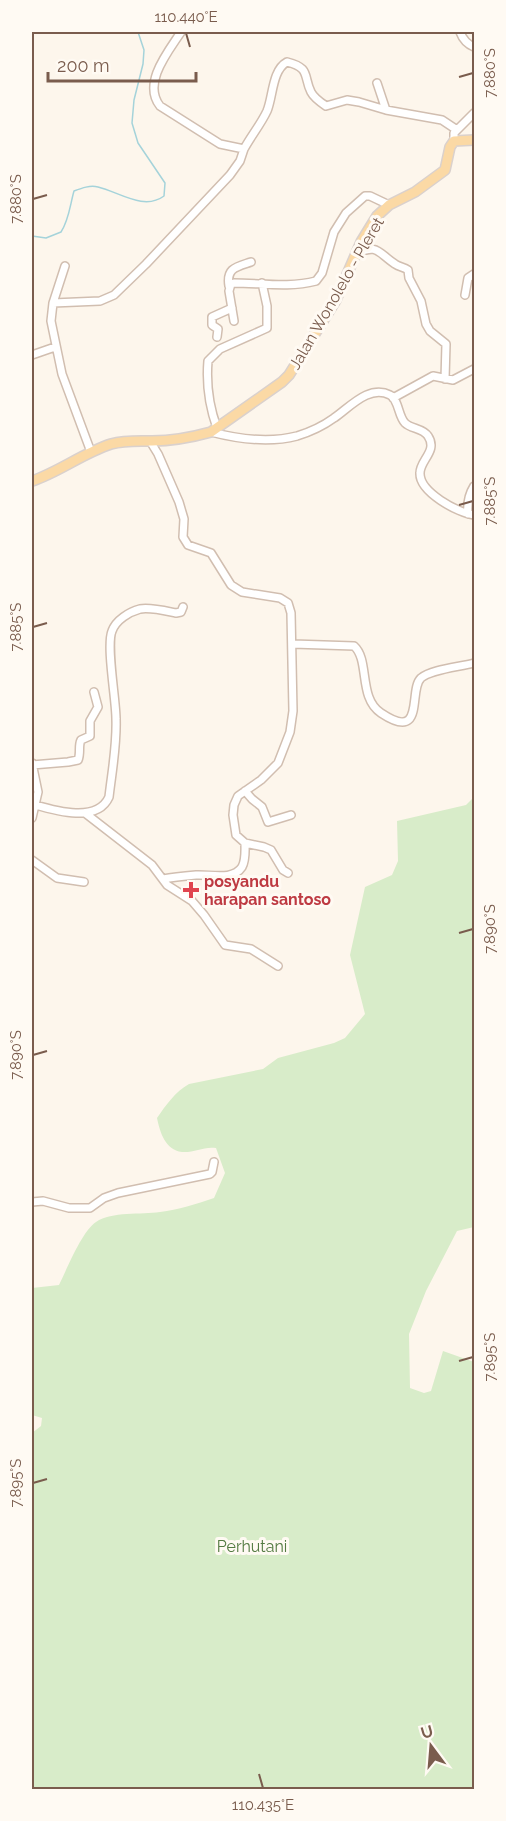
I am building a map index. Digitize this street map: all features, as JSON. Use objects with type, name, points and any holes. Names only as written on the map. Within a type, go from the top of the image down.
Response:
[{"type":"main road","points":[[454,141],[474,140]]},
{"type":"main road","name":"Jalan Wonolelo - Pleret","points":[[32,481],[112,444],[198,436],[214,430],[282,382],[289,375],[336,300],[361,242],[377,216],[388,205],[415,192],[445,170],[450,147],[454,141]]},
{"type":"street","points":[[181,32],[162,62],[154,82],[155,100],[160,106],[220,144],[244,149]]},
{"type":"street","points":[[460,32],[463,39],[474,47]]},
{"type":"street","points":[[53,303],[100,301],[114,295],[146,264],[230,175],[240,161],[244,149],[267,110],[279,71],[287,62],[304,70],[311,93],[326,106],[347,100],[359,102],[386,110],[442,120],[457,130]]},
{"type":"street","points":[[377,83],[386,110]]},
{"type":"street","points":[[454,141],[453,135],[474,113]]},
{"type":"street","points":[[229,286],[234,283],[278,285],[316,280],[322,273],[334,232],[346,213],[368,196],[388,205]]},
{"type":"street","points":[[356,254],[364,250],[375,250],[408,270],[409,278],[421,301],[426,324],[430,331],[446,344],[446,379]]},
{"type":"street","points":[[234,321],[229,273],[251,262]]},
{"type":"street","points":[[65,266],[53,303],[51,321],[62,374],[91,452]]},
{"type":"street","points":[[465,295],[468,278],[474,274]]},
{"type":"street","points":[[262,283],[267,306],[267,328],[220,350],[208,361],[208,399],[214,430],[231,437],[270,439],[295,436],[313,430],[333,419],[367,395],[383,393],[393,398],[404,422],[423,432],[429,439],[430,454],[419,471],[423,485],[454,510],[471,514]]},
{"type":"street","points":[[217,336],[218,329],[212,325],[212,317],[232,308]]},
{"type":"street","points":[[32,355],[55,347]]},
{"type":"street","points":[[393,398],[433,376],[456,380],[474,369]]},
{"type":"street","points":[[150,441],[179,502],[184,519],[183,537],[185,541],[211,553],[231,585],[242,592],[285,600],[291,613],[293,711],[290,732],[278,763],[261,780],[238,796],[233,815],[236,835],[245,843],[271,850],[283,870],[288,873]]},
{"type":"street","points":[[471,514],[467,507],[474,486]]},
{"type":"street","points":[[34,804],[55,810],[85,813],[107,802],[115,754],[117,720],[111,665],[111,633],[116,624],[126,615],[141,608],[176,613],[181,612],[183,607]]},
{"type":"street","points":[[293,644],[354,646],[360,654],[364,682],[374,708],[400,721],[412,716],[418,682],[422,678],[439,671],[474,663]]},
{"type":"street","points":[[32,818],[38,792],[32,764],[78,760],[79,743],[90,736],[90,721],[98,707],[94,692]]},
{"type":"street","points":[[245,791],[262,807],[268,822],[291,815]]},
{"type":"street","points":[[85,813],[152,865],[167,885],[196,905],[225,945],[251,949],[278,966]]},
{"type":"street","points":[[163,879],[235,873],[244,862],[245,843]]},
{"type":"street","points":[[32,860],[57,878],[84,882]]},
{"type":"street","points":[[32,1202],[43,1201],[69,1208],[90,1208],[118,1193],[210,1174],[214,1162]]},
{"type":"green space","name":"Perhutani","points":[[474,797],[474,1227],[457,1231],[426,1291],[409,1334],[410,1388],[424,1393],[431,1391],[443,1351],[474,1362],[474,1789],[32,1789],[32,1433],[41,1426],[42,1418],[32,1415],[32,1288],[59,1285],[85,1233],[96,1222],[110,1216],[167,1211],[214,1198],[225,1173],[216,1148],[176,1151],[164,1140],[157,1118],[175,1095],[189,1084],[263,1069],[278,1058],[345,1038],[365,1014],[350,955],[365,887],[392,875],[398,861],[397,821],[466,805]]},
{"type":"waterway","points":[[32,236],[46,238],[61,232],[68,217],[74,191],[83,188],[98,187],[131,199],[148,202],[164,196],[165,183],[138,143],[132,123],[144,50],[138,32]]},
{"type":"place","name":"posyandu harapan santoso","points":[[191,890]]}]
